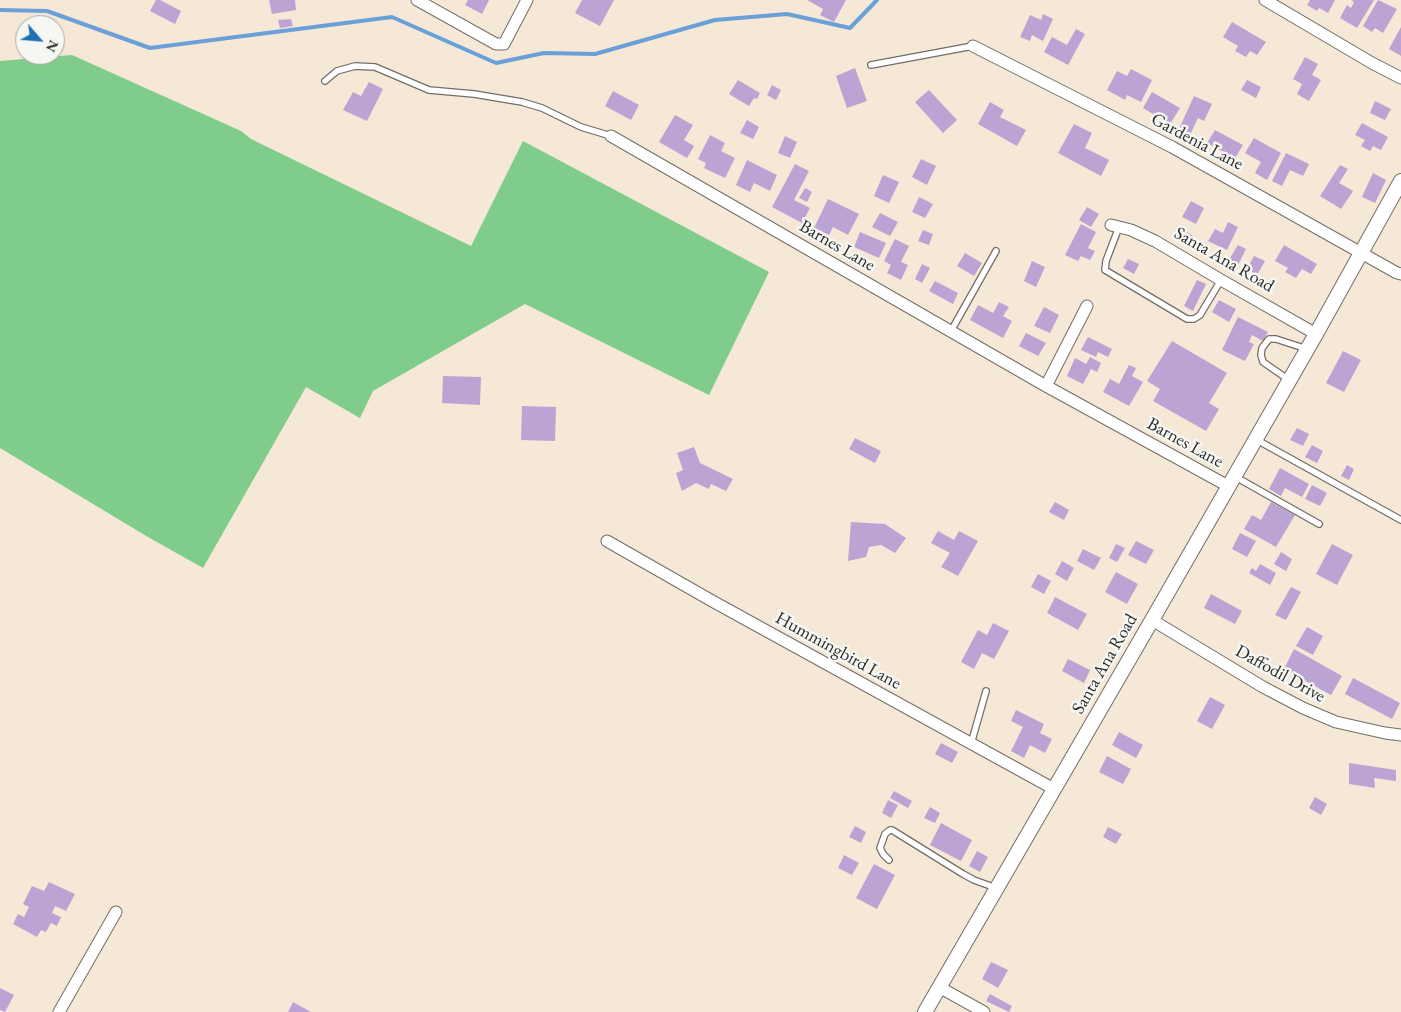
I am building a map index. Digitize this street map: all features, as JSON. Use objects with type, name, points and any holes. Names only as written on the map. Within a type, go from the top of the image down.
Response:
[{"type":"street","points":[[417,0],[496,44],[504,44],[527,0]]},
{"type":"street","points":[[1265,0],[1401,78]]},
{"type":"street","name":"Gardenia Lane","points":[[973,46],[1172,148],[1401,274]]},
{"type":"street","name":"Barnes Lane","points":[[611,136],[1046,386],[1231,481]]},
{"type":"street","name":"Santa Ana Road","points":[[924,1012],[1152,620],[1316,334],[1401,181]]},
{"type":"street","name":"Santa Ana Road","points":[[1115,226],[1156,241],[1316,334]]},
{"type":"street","points":[[1046,386],[1087,306]]},
{"type":"street","name":"Hummingbird Lane","points":[[607,541],[1054,790]]},
{"type":"street","name":"Daffodil Drive","points":[[1152,620],[1263,687],[1303,708],[1327,719],[1344,724],[1401,735]]},
{"type":"street","points":[[58,1012],[116,912]]},
{"type":"street","points":[[938,987],[984,1012]]},
{"type":"lane","points":[[871,65],[973,46]]},
{"type":"lane","points":[[325,81],[338,71],[355,66],[375,67],[429,90],[474,94],[522,102],[542,108],[581,126],[611,136]]},
{"type":"lane","points":[[1115,226],[1105,270],[1187,320],[1194,319],[1200,315],[1221,280]]},
{"type":"lane","points":[[951,331],[996,250]]},
{"type":"lane","points":[[1289,380],[1263,362],[1262,348],[1269,339],[1276,339],[1307,349]]},
{"type":"lane","points":[[1255,439],[1401,520]]},
{"type":"lane","points":[[1231,481],[1319,524]]},
{"type":"lane","points":[[971,744],[986,691]]},
{"type":"lane","points":[[889,860],[880,848],[885,834],[892,830],[968,877],[996,888]]},
{"type":"green space","points":[[72,55],[241,131],[251,139],[471,246],[523,141],[769,272],[709,395],[525,304],[373,391],[360,418],[306,387],[203,568],[0,448],[0,61],[15,60],[15,65],[65,65],[65,56]]},
{"type":"building","points":[[156,0],[160,0],[181,11],[175,24],[150,11]]},
{"type":"building","points":[[269,0],[295,0],[296,10],[272,14]]},
{"type":"building","points":[[468,0],[489,0],[482,14],[465,5]]},
{"type":"building","points":[[582,0],[614,0],[600,26],[575,13]]},
{"type":"building","points":[[807,0],[846,0],[834,22],[820,15],[823,9]]},
{"type":"building","points":[[1310,0],[1335,0],[1328,13],[1319,8],[1317,11],[1307,5]]},
{"type":"building","points":[[1351,0],[1374,0],[1357,28],[1340,18],[1347,5],[1351,8],[1354,2]]},
{"type":"building","points":[[1378,0],[1397,9],[1383,33],[1375,28],[1372,32],[1363,26]]},
{"type":"building","points":[[1043,14],[1053,19],[1043,41],[1032,35],[1030,41],[1020,37],[1030,15],[1041,20]]},
{"type":"building","points":[[291,19],[293,26],[280,28],[278,20]]},
{"type":"building","points":[[1232,22],[1266,42],[1257,55],[1250,51],[1246,57],[1235,51],[1238,46],[1223,37]]},
{"type":"building","points":[[1401,27],[1401,56],[1389,49]]},
{"type":"building","points":[[1076,29],[1085,34],[1068,65],[1044,52],[1052,37],[1067,45]]},
{"type":"building","points":[[1305,57],[1318,64],[1312,75],[1321,80],[1309,101],[1297,94],[1302,84],[1293,79]]},
{"type":"building","points":[[855,68],[867,101],[847,108],[836,76]]},
{"type":"building","points":[[1131,69],[1152,80],[1141,102],[1127,95],[1125,100],[1107,90],[1117,71],[1127,76]]},
{"type":"building","points":[[738,80],[760,93],[757,99],[754,98],[749,106],[729,94]]},
{"type":"building","points":[[1247,80],[1261,87],[1256,98],[1241,90]]},
{"type":"building","points":[[369,82],[383,89],[367,121],[343,110],[353,92],[361,96]]},
{"type":"building","points":[[772,85],[781,90],[776,100],[767,95]]},
{"type":"building","points":[[929,90],[957,120],[943,133],[915,102]]},
{"type":"building","points":[[613,91],[639,105],[631,120],[605,106]]},
{"type":"building","points":[[1152,92],[1180,108],[1170,124],[1143,108]]},
{"type":"building","points":[[1194,96],[1212,104],[1204,121],[1198,118],[1189,137],[1178,131]]},
{"type":"building","points":[[1375,101],[1391,109],[1385,120],[1370,113]]},
{"type":"building","points":[[990,102],[1004,110],[1000,117],[1026,130],[1017,146],[978,124]]},
{"type":"building","points":[[675,115],[693,125],[684,140],[694,146],[687,158],[659,142]]},
{"type":"building","points":[[747,120],[759,127],[753,139],[740,133]]},
{"type":"building","points":[[1362,123],[1388,137],[1381,150],[1373,146],[1370,151],[1361,146],[1365,140],[1355,135]]},
{"type":"building","points":[[1074,124],[1092,133],[1085,148],[1109,160],[1101,176],[1058,153]]},
{"type":"building","points":[[1215,130],[1243,145],[1235,158],[1207,143]]},
{"type":"building","points":[[710,135],[725,143],[721,151],[735,158],[725,178],[704,168],[706,163],[698,159]]},
{"type":"building","points":[[785,136],[797,142],[790,158],[778,153]]},
{"type":"building","points":[[1254,138],[1281,153],[1267,180],[1255,173],[1261,162],[1245,153]]},
{"type":"building","points":[[1286,153],[1309,164],[1303,176],[1290,170],[1282,186],[1272,181]]},
{"type":"building","points":[[921,159],[936,166],[927,185],[912,177]]},
{"type":"building","points":[[747,160],[777,175],[770,191],[754,183],[750,192],[736,185]]},
{"type":"building","points":[[795,164],[809,171],[794,200],[810,208],[802,223],[772,207]]},
{"type":"building","points":[[1340,165],[1348,169],[1339,183],[1353,191],[1341,209],[1320,196]]},
{"type":"building","points":[[1373,173],[1386,180],[1375,203],[1362,197]]},
{"type":"building","points":[[883,175],[899,182],[889,203],[874,196]]},
{"type":"building","points":[[805,188],[812,192],[807,202],[799,198]]},
{"type":"building","points":[[919,197],[933,204],[925,218],[912,212]]},
{"type":"building","points":[[828,199],[859,214],[848,235],[833,227],[829,235],[814,228]]},
{"type":"building","points":[[1191,201],[1204,208],[1196,224],[1182,217]]},
{"type":"building","points":[[1087,207],[1099,214],[1091,227],[1079,220]]},
{"type":"building","points":[[880,213],[898,222],[890,236],[872,227]]},
{"type":"building","points":[[1228,222],[1238,227],[1227,250],[1208,241],[1215,229],[1223,233]]},
{"type":"building","points":[[1081,224],[1096,232],[1088,248],[1095,251],[1090,260],[1081,256],[1078,261],[1065,255]]},
{"type":"building","points":[[923,230],[933,234],[929,245],[918,241]]},
{"type":"building","points":[[1185,231],[1193,236],[1187,245],[1179,240]]},
{"type":"building","points":[[860,232],[886,243],[879,258],[854,247]]},
{"type":"building","points":[[895,239],[909,246],[901,262],[908,265],[901,280],[887,273],[891,265],[884,261]]},
{"type":"building","points":[[1238,245],[1246,249],[1236,269],[1227,263]]},
{"type":"building","points":[[1284,245],[1317,264],[1311,274],[1302,269],[1296,278],[1285,272],[1288,268],[1275,261]]},
{"type":"building","points":[[965,253],[982,263],[974,276],[957,266]]},
{"type":"building","points":[[1254,256],[1265,261],[1257,275],[1247,269]]},
{"type":"building","points":[[1128,259],[1139,264],[1134,274],[1123,268]]},
{"type":"building","points":[[1032,261],[1045,267],[1036,287],[1024,281]]},
{"type":"building","points":[[922,264],[930,268],[922,283],[915,279]]},
{"type":"building","points":[[1197,280],[1206,284],[1193,311],[1184,306]]},
{"type":"building","points":[[935,281],[958,293],[953,304],[929,291]]},
{"type":"building","points":[[1219,300],[1236,309],[1229,322],[1212,312]]},
{"type":"building","points":[[999,302],[1009,307],[1003,316],[1012,321],[1003,338],[970,320],[978,305],[993,313]]},
{"type":"building","points":[[1044,307],[1059,315],[1050,333],[1034,326]]},
{"type":"building","points":[[1238,317],[1268,332],[1263,341],[1252,335],[1249,342],[1254,344],[1245,361],[1222,350]]},
{"type":"building","points":[[1026,333],[1046,343],[1038,356],[1019,346]]},
{"type":"building","points":[[1088,337],[1112,349],[1108,357],[1098,352],[1096,357],[1081,350]]},
{"type":"building","points":[[1172,341],[1227,373],[1209,403],[1219,409],[1206,431],[1153,401],[1160,389],[1147,381]]},
{"type":"building","points":[[1343,351],[1361,360],[1344,392],[1326,383]]},
{"type":"building","points":[[1090,357],[1101,363],[1097,372],[1091,369],[1083,384],[1067,376],[1075,358],[1086,364]]},
{"type":"building","points":[[1129,365],[1136,368],[1132,376],[1143,382],[1129,406],[1103,392],[1110,379],[1119,384]]},
{"type":"building","points":[[443,376],[481,377],[480,405],[442,403]]},
{"type":"building","points":[[522,406],[556,407],[555,441],[521,440]]},
{"type":"building","points":[[1297,428],[1309,434],[1303,446],[1290,440]]},
{"type":"building","points":[[855,438],[881,451],[875,463],[849,449]]},
{"type":"building","points":[[1312,445],[1323,451],[1317,463],[1305,457]]},
{"type":"building","points":[[694,447],[700,463],[733,479],[726,491],[711,484],[709,489],[696,483],[682,491],[676,473],[683,470],[677,453]]},
{"type":"building","points":[[1347,465],[1354,469],[1349,480],[1341,476]]},
{"type":"building","points":[[1280,468],[1309,484],[1302,497],[1285,488],[1281,496],[1269,489]]},
{"type":"building","points":[[1312,485],[1327,493],[1320,506],[1305,499]]},
{"type":"building","points":[[1055,502],[1069,510],[1064,520],[1049,512]]},
{"type":"building","points":[[1271,502],[1295,515],[1276,547],[1244,529],[1252,515],[1261,520]]},
{"type":"building","points":[[851,522],[885,524],[906,538],[895,553],[881,545],[869,547],[866,557],[848,561]]},
{"type":"building","points":[[938,531],[954,540],[959,531],[978,541],[958,576],[941,567],[950,553],[931,543]]},
{"type":"building","points":[[1240,533],[1256,541],[1247,557],[1232,549]]},
{"type":"building","points":[[1136,541],[1154,550],[1146,564],[1128,555]]},
{"type":"building","points":[[1116,544],[1125,548],[1117,562],[1109,558]]},
{"type":"building","points":[[1332,544],[1353,555],[1337,585],[1316,574]]},
{"type":"building","points":[[1083,549],[1101,558],[1094,570],[1077,561]]},
{"type":"building","points":[[1281,552],[1292,559],[1286,571],[1274,564]]},
{"type":"building","points":[[1062,561],[1074,568],[1067,581],[1055,574]]},
{"type":"building","points":[[1260,564],[1276,573],[1270,585],[1249,573],[1252,568],[1256,571]]},
{"type":"building","points":[[1116,572],[1138,584],[1127,604],[1105,592]]},
{"type":"building","points":[[1038,574],[1051,581],[1044,594],[1031,587]]},
{"type":"building","points":[[1291,587],[1301,592],[1286,620],[1275,615]]},
{"type":"building","points":[[1211,594],[1242,611],[1235,624],[1204,608]]},
{"type":"building","points":[[1055,597],[1087,614],[1078,630],[1047,613]]},
{"type":"building","points":[[993,623],[1009,631],[994,659],[982,653],[974,669],[961,662],[978,630],[987,635]]},
{"type":"building","points":[[1307,627],[1323,636],[1313,655],[1296,646]]},
{"type":"building","points":[[1294,649],[1342,676],[1331,695],[1284,669]]},
{"type":"building","points":[[1068,659],[1090,670],[1084,683],[1062,671]]},
{"type":"building","points":[[1353,678],[1400,703],[1392,719],[1345,694]]},
{"type":"building","points":[[1210,697],[1225,705],[1212,729],[1197,721]]},
{"type":"building","points":[[1016,710],[1044,724],[1040,733],[1052,739],[1045,753],[1030,745],[1024,758],[1011,751],[1023,727],[1011,721]]},
{"type":"building","points":[[1119,732],[1143,745],[1136,758],[1112,745]]},
{"type":"building","points":[[941,743],[958,752],[952,763],[935,754]]},
{"type":"building","points":[[1107,756],[1131,769],[1123,784],[1099,772]]},
{"type":"building","points":[[1349,763],[1396,770],[1396,781],[1374,778],[1375,788],[1349,784]]},
{"type":"building","points":[[894,791],[912,801],[908,808],[890,798]]},
{"type":"building","points":[[1315,797],[1327,804],[1321,815],[1309,808]]},
{"type":"building","points":[[888,800],[898,805],[891,818],[882,813]]},
{"type":"building","points":[[930,807],[940,813],[935,823],[924,818]]},
{"type":"building","points":[[941,823],[972,840],[961,861],[930,845]]},
{"type":"building","points":[[855,826],[866,832],[861,843],[849,837]]},
{"type":"building","points":[[1108,827],[1122,834],[1116,844],[1103,837]]},
{"type":"building","points":[[977,851],[988,857],[980,872],[969,866]]},
{"type":"building","points":[[844,855],[859,863],[852,875],[838,868]]},
{"type":"building","points":[[874,864],[895,875],[877,909],[856,898]]},
{"type":"building","points":[[49,882],[75,894],[66,911],[55,906],[52,913],[61,917],[57,926],[51,923],[46,932],[41,930],[37,937],[13,924],[18,914],[24,917],[29,907],[23,904],[32,886],[44,891]]},
{"type":"building","points":[[991,962],[1008,970],[998,988],[982,979]]},
{"type":"building","points":[[0,988],[14,995],[5,1012],[0,1010]]},
{"type":"building","points":[[990,994],[1012,1006],[1009,1012],[986,1001]]},
{"type":"building","points":[[293,1002],[311,1012],[288,1012]]},
{"type":"waterway","points":[[0,10],[47,11],[150,48],[392,17],[496,63],[544,53],[595,54],[715,20],[787,14],[850,28],[877,0]]}]
